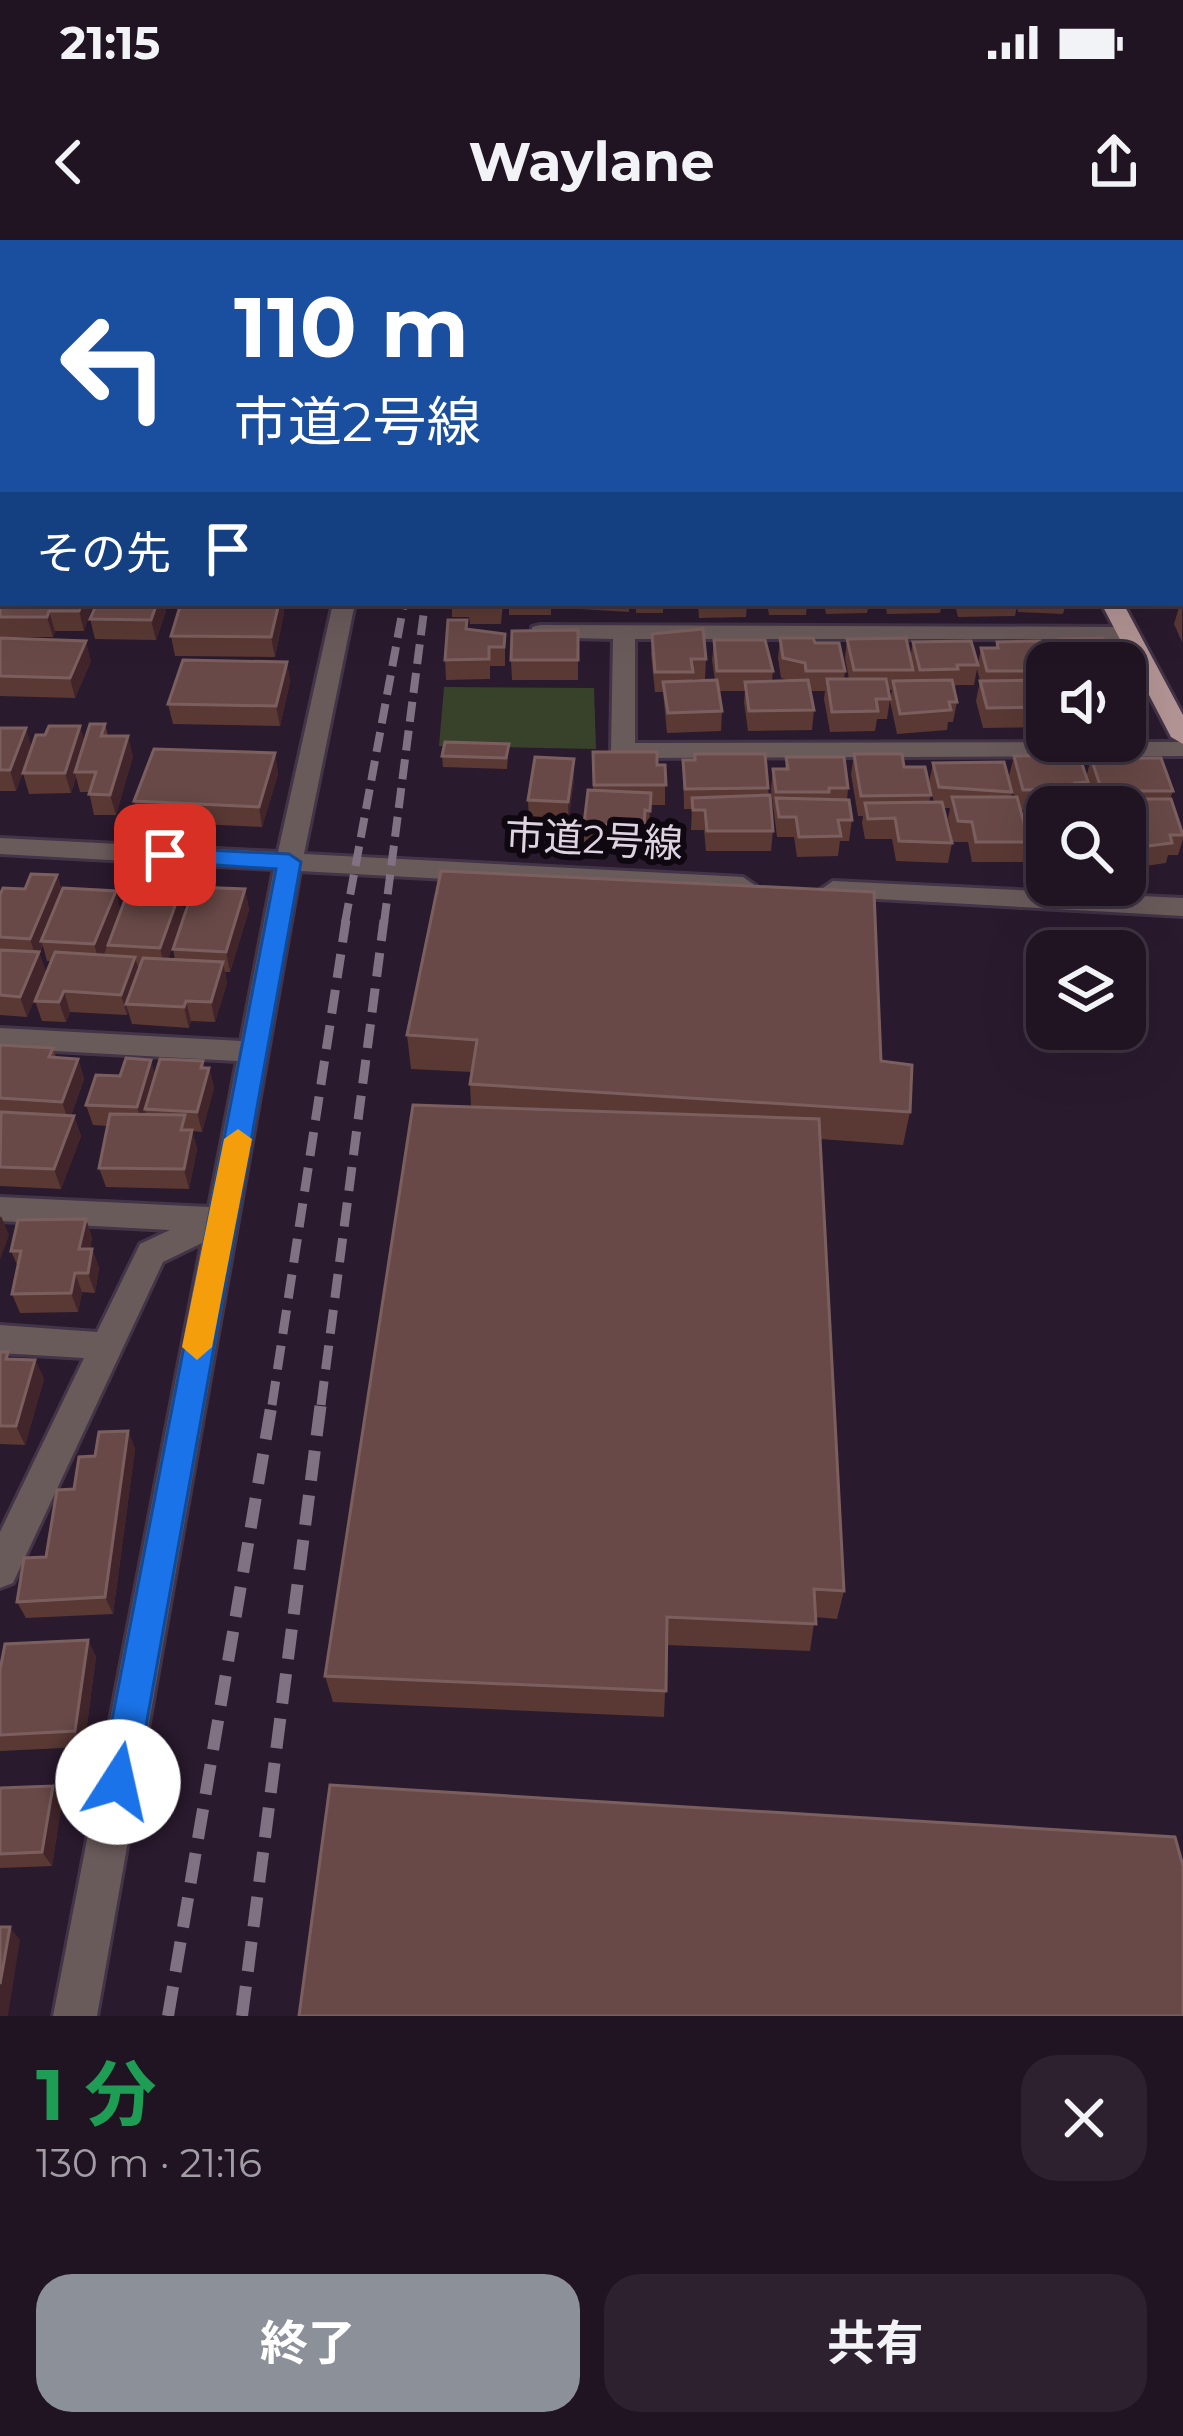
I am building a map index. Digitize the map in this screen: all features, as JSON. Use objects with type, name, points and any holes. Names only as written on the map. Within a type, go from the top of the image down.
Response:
[{"type":"main road","points":[[1114,606],[1179,721]]},
{"type":"street","points":[[75,2016],[220,1221],[343,606]]},
{"type":"street","points":[[522,632],[1128,634]]},
{"type":"street","points":[[624,632],[622,751],[1183,749]]},
{"type":"street","name":"市道2号線","points":[[0,846],[1183,908]]},
{"type":"street","points":[[0,1038],[257,1052]]},
{"type":"street","points":[[0,1209],[220,1221]]},
{"type":"street","points":[[0,1571],[151,1253],[220,1221]]},
{"type":"street","points":[[0,1339],[105,1346]]},
{"type":"green space","points":[[444,687],[594,688],[596,749],[439,746]]},
{"type":"building","points":[[0,606],[81,606],[79,611],[49,611],[47,617],[0,617]]},
{"type":"building","points":[[96,606],[156,606],[151,620],[90,619]]},
{"type":"building","points":[[180,606],[278,606],[271,637],[171,636]]},
{"type":"building","points":[[448,620],[467,620],[466,629],[505,634],[504,647],[489,647],[489,659],[445,660]]},
{"type":"building","points":[[703,629],[706,659],[691,659],[693,672],[655,672],[652,634]]},
{"type":"building","points":[[578,630],[578,660],[511,660],[512,631]]},
{"type":"building","points":[[0,638],[86,641],[70,678],[0,676]]},
{"type":"building","points":[[780,638],[839,643],[845,671],[806,671],[805,663],[783,658]]},
{"type":"building","points":[[906,638],[913,670],[854,670],[847,639]]},
{"type":"building","points":[[1103,638],[1104,642],[1060,642]]},
{"type":"building","points":[[714,640],[765,640],[773,671],[717,671]]},
{"type":"building","points":[[971,641],[978,665],[920,670],[913,642]]},
{"type":"building","points":[[1040,641],[1040,642],[1026,642],[1026,671],[987,671],[981,648],[998,648],[997,642]]},
{"type":"building","points":[[183,660],[287,662],[276,706],[168,704]]},
{"type":"building","points":[[827,679],[886,679],[890,699],[876,699],[878,711],[832,712]]},
{"type":"building","points":[[717,680],[722,711],[668,713],[663,682]]},
{"type":"building","points":[[808,680],[814,710],[749,711],[745,682]]},
{"type":"building","points":[[952,680],[957,702],[949,702],[951,710],[900,714],[893,681]]},
{"type":"building","points":[[1026,680],[1026,707],[987,708],[980,681]]},
{"type":"building","points":[[90,724],[105,724],[101,736],[128,736],[110,795],[89,794],[96,772],[75,772]]},
{"type":"building","points":[[49,726],[80,726],[65,773],[23,773],[36,735],[45,735]]},
{"type":"building","points":[[0,728],[26,728],[10,770],[0,770]]},
{"type":"building","points":[[445,742],[509,744],[506,758],[442,756]]},
{"type":"building","points":[[154,749],[275,753],[259,807],[134,801]]},
{"type":"building","points":[[593,752],[657,752],[657,765],[665,765],[666,785],[594,785]]},
{"type":"building","points":[[695,754],[765,754],[768,788],[685,789],[683,760],[695,760]]},
{"type":"building","points":[[854,754],[902,754],[904,767],[925,767],[931,795],[861,796]]},
{"type":"building","points":[[1014,756],[1026,756],[1026,762],[1081,762],[1088,782],[1026,786],[1023,790]]},
{"type":"building","points":[[535,757],[574,759],[568,802],[528,800]]},
{"type":"building","points":[[786,757],[844,757],[848,788],[776,792],[773,769],[788,769]]},
{"type":"building","points":[[1161,758],[1173,791],[1146,791],[1146,786],[1100,786],[1092,762]]},
{"type":"building","points":[[1004,762],[1012,792],[939,787],[933,763]]},
{"type":"building","points":[[588,790],[651,793],[644,826],[584,824]]},
{"type":"building","points":[[770,795],[773,831],[707,831],[705,810],[693,810],[692,798]]},
{"type":"building","points":[[952,797],[1017,797],[1026,842],[976,842],[972,822],[958,821]]},
{"type":"building","points":[[776,798],[849,800],[852,820],[838,820],[841,836],[799,837],[796,817],[779,817]]},
{"type":"building","points":[[1146,799],[1171,799],[1183,835],[1170,835],[1172,843],[1146,846]]},
{"type":"building","points":[[942,802],[952,843],[899,841],[895,818],[868,819],[865,803]]},
{"type":"building","points":[[441,871],[874,892],[881,1061],[912,1065],[910,1112],[470,1084],[477,1040],[407,1035]]},
{"type":"building","points":[[31,874],[57,875],[30,939],[0,937],[3,888],[25,889]]},
{"type":"building","points":[[194,887],[245,889],[226,952],[173,949]]},
{"type":"building","points":[[63,888],[116,891],[94,944],[41,941]]},
{"type":"building","points":[[129,889],[180,892],[160,948],[108,945]]},
{"type":"building","points":[[0,950],[39,952],[20,997],[0,995]]},
{"type":"building","points":[[55,952],[135,957],[121,995],[64,991],[59,1002],[35,1001]]},
{"type":"building","points":[[143,958],[223,962],[211,1002],[186,1001],[184,1007],[126,1004]]},
{"type":"building","points":[[0,1045],[53,1048],[49,1057],[78,1059],[62,1102],[0,1098]]},
{"type":"building","points":[[126,1058],[151,1060],[137,1107],[86,1105],[96,1075],[120,1076]]},
{"type":"building","points":[[160,1059],[203,1061],[201,1068],[209,1068],[197,1112],[145,1109]]},
{"type":"building","points":[[413,1105],[819,1119],[844,1591],[814,1589],[816,1624],[667,1617],[666,1691],[325,1676]]},
{"type":"building","points":[[1,1112],[74,1116],[54,1169],[0,1167]]},
{"type":"building","points":[[110,1114],[185,1115],[181,1130],[192,1130],[184,1169],[99,1168]]},
{"type":"building","points":[[86,1219],[79,1249],[92,1249],[88,1273],[75,1273],[71,1293],[12,1294],[21,1251],[11,1251],[18,1220]]},
{"type":"building","points":[[0,1352],[8,1352],[6,1359],[35,1360],[16,1426],[0,1426]]},
{"type":"building","points":[[128,1431],[105,1597],[17,1602],[24,1558],[46,1557],[57,1490],[74,1489],[79,1457],[95,1456],[99,1432]]},
{"type":"building","points":[[88,1640],[75,1731],[0,1735],[5,1644]]},
{"type":"building","points":[[330,1785],[1175,1837],[1183,1866],[1183,2016],[299,2016]]},
{"type":"building","points":[[53,1786],[42,1852],[0,1854],[0,1788]]},
{"type":"building","points":[[0,1927],[10,1927],[0,1984]]},
{"type":"railway","points":[[345,923],[403,606]]},
{"type":"railway","points":[[384,923],[425,606]]},
{"type":"railway","points":[[272,1405],[346,920]]},
{"type":"railway","points":[[321,1405],[384,920]]},
{"type":"railway","points":[[168,2016],[272,1402]]},
{"type":"railway","points":[[242,2016],[321,1402]]},
{"type":"slow traffic","points":[[197,1347],[238,1139]]},
{"type":"route","points":[[118,1782],[289,862],[165,855]]}]
